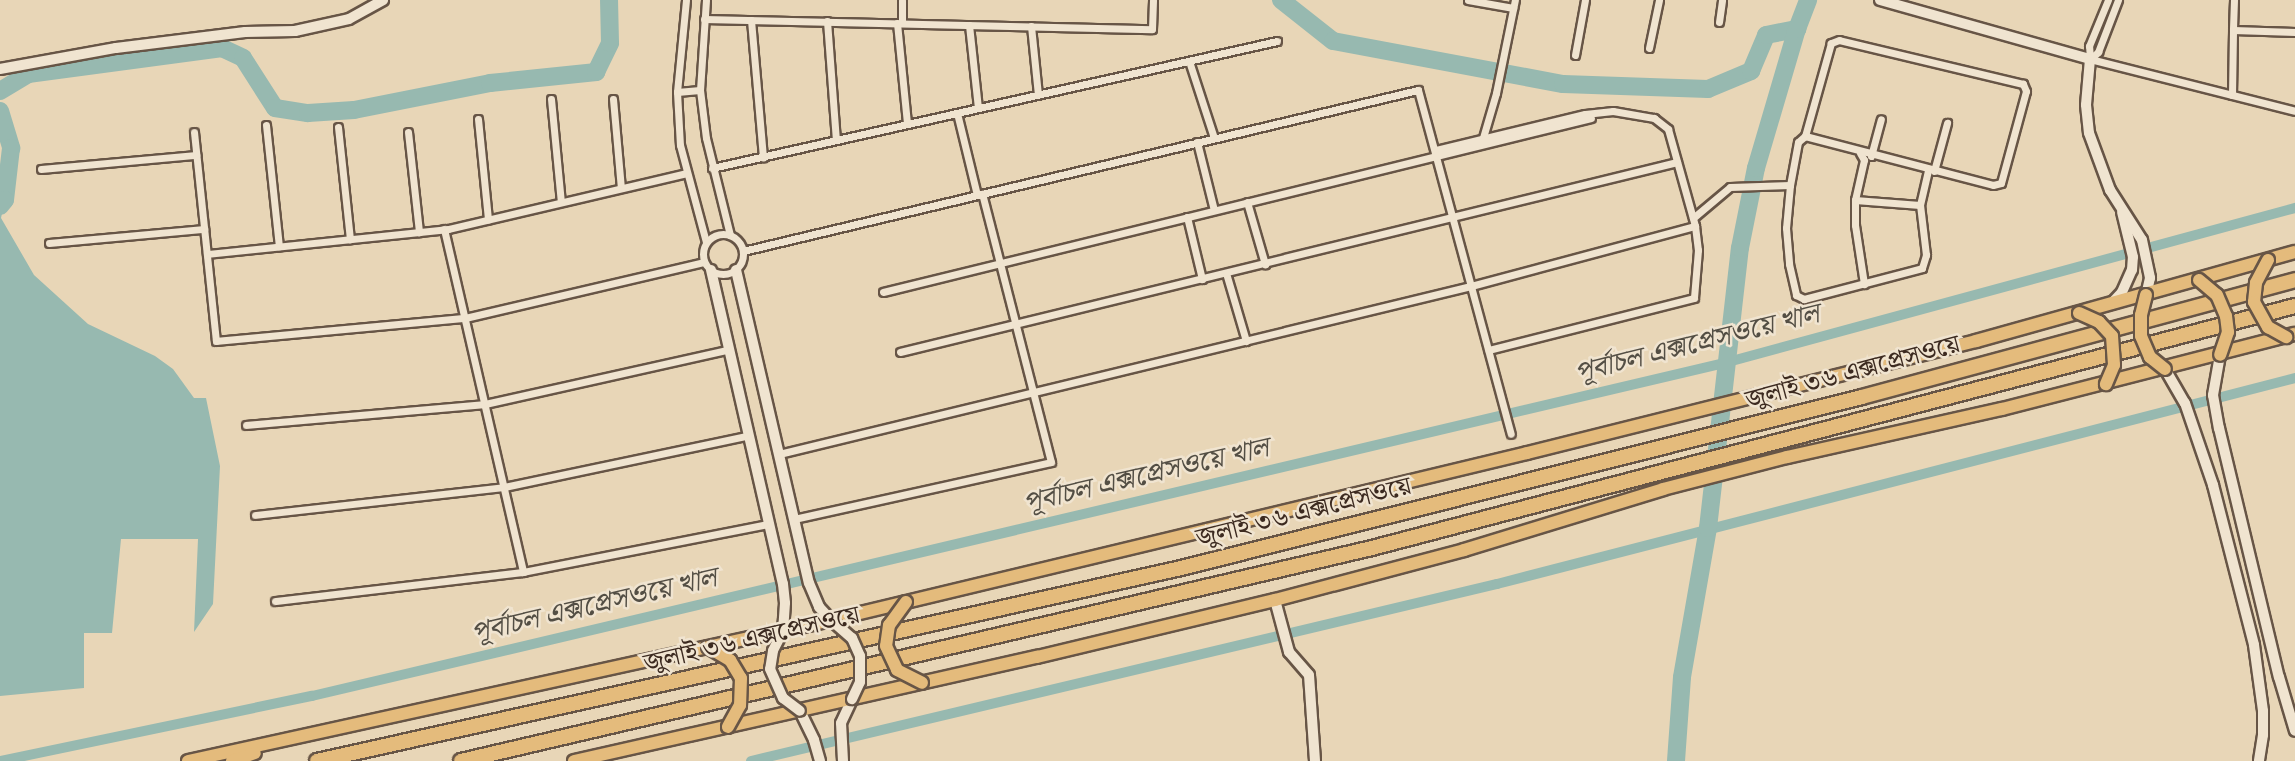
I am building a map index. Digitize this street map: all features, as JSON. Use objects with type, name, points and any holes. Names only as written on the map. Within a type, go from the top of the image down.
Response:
[{"type":"highway","name":"জুলাই ৩৬ এক্সপ্রেসওয়ে","points":[[317,761],[1181,568],[1651,452],[2295,280]]},
{"type":"highway","name":"জুলাই ৩৬ এক্সপ্রেসওয়ে","points":[[461,761],[1186,593],[2295,306]]},
{"type":"main road","points":[[188,761],[596,674],[1011,578],[1976,341],[2295,252]]},
{"type":"main road","points":[[2268,260],[2256,283],[2254,302],[2268,327],[2290,336]]},
{"type":"main road","points":[[2199,280],[2217,295],[2227,316],[2228,332],[2220,355]]},
{"type":"main road","points":[[2146,295],[2141,315],[2141,336],[2150,357],[2165,369]]},
{"type":"main road","points":[[2079,313],[2099,322],[2112,336],[2114,365],[2106,384]]},
{"type":"main road","points":[[574,761],[1037,657],[1275,600],[1464,550],[1663,489],[1787,457],[2106,384],[2290,336]]},
{"type":"main road","points":[[906,602],[889,625],[886,646],[897,670],[922,683]]},
{"type":"main road","points":[[708,647],[730,660],[741,678],[740,705],[728,727]]},
{"type":"main road","points":[[232,761],[257,752],[267,744]]},
{"type":"street","points":[[0,69],[116,48],[245,32],[295,31],[349,19],[383,0]]},
{"type":"street","points":[[686,0],[677,92],[686,173],[706,242],[703,252],[785,603],[783,631],[773,651],[771,669],[783,698],[800,711],[814,740],[820,761]]},
{"type":"street","points":[[706,0],[700,90],[712,168],[730,235]]},
{"type":"street","points":[[902,0],[900,23],[907,124]]},
{"type":"street","points":[[704,19],[1152,29],[1153,0]]},
{"type":"street","points":[[1468,0],[1514,4],[1496,93],[1480,145]]},
{"type":"street","points":[[1575,55],[1585,0]]},
{"type":"street","points":[[1648,48],[1658,0]]},
{"type":"street","points":[[1719,22],[1722,0]]},
{"type":"street","points":[[1881,0],[2090,59],[2295,111]]},
{"type":"street","points":[[2108,0],[2089,47],[2086,105],[2089,133],[2098,164],[2121,208],[2138,232],[2150,278],[2146,295]]},
{"type":"street","points":[[2090,59],[2098,52],[2118,0]]},
{"type":"street","points":[[2232,95],[2234,0]]},
{"type":"street","points":[[751,20],[763,157]]},
{"type":"street","points":[[827,21],[836,140]]},
{"type":"street","points":[[968,25],[978,108]]},
{"type":"street","points":[[1031,26],[1038,95]]},
{"type":"street","points":[[2233,30],[2295,32]]},
{"type":"street","points":[[1805,136],[1871,156],[1931,170],[1993,186],[2001,183],[2026,91],[2023,85],[1839,40],[1831,43],[1805,136],[1798,142],[1790,184],[1786,228],[1796,295],[1804,299],[1922,268],[1926,255],[1920,205],[1931,170],[1947,123]]},
{"type":"street","points":[[712,168],[1277,41]]},
{"type":"street","points":[[1189,61],[1214,138]]},
{"type":"street","points":[[743,251],[1418,89],[1511,434]]},
{"type":"street","points":[[677,92],[700,90]]},
{"type":"street","points":[[551,99],[561,202]]},
{"type":"street","points":[[613,99],[621,188]]},
{"type":"street","points":[[883,292],[1247,202],[1585,114],[1614,111],[1664,122],[1694,222],[1698,250],[1694,298],[1488,350]]},
{"type":"street","points":[[794,519],[1051,462],[1000,263],[957,113]]},
{"type":"street","points":[[478,118],[488,219]]},
{"type":"street","points":[[1436,153],[1591,118]]},
{"type":"street","points":[[1871,156],[1881,118]]},
{"type":"street","points":[[266,125],[279,246]]},
{"type":"street","points":[[338,127],[350,239]]},
{"type":"street","points":[[194,132],[216,341],[465,318],[708,266],[721,274],[736,270],[742,261],[743,251],[739,241],[730,235],[720,234],[706,242]]},
{"type":"street","points":[[408,132],[419,232]]},
{"type":"street","points":[[1197,142],[1214,210]]},
{"type":"street","points":[[1860,153],[1864,160],[1855,200],[1854,225],[1864,284]]},
{"type":"street","points":[[41,169],[196,155]]},
{"type":"street","points":[[900,352],[1677,162]]},
{"type":"street","points":[[207,254],[444,229],[686,173]]},
{"type":"street","points":[[779,454],[1471,286],[1694,222],[1718,194],[1730,187],[1790,184]]},
{"type":"street","points":[[1855,200],[1920,205]]},
{"type":"street","points":[[1247,202],[1265,264]]},
{"type":"street","points":[[2111,305],[2129,280],[2133,257],[2121,208]]},
{"type":"street","points":[[1187,217],[1202,279]]},
{"type":"street","points":[[49,243],[204,229]]},
{"type":"street","points":[[444,229],[523,572]]},
{"type":"street","points":[[736,270],[805,565],[819,607],[852,638],[859,656],[860,682],[841,723],[843,761]]},
{"type":"street","points":[[1226,273],[1246,341]]},
{"type":"street","points":[[246,425],[485,404],[727,351]]},
{"type":"street","points":[[2220,355],[2213,395],[2219,428],[2278,677],[2295,731]]},
{"type":"street","points":[[2165,369],[2176,385],[2195,433],[2213,485],[2236,573],[2259,675],[2263,735],[2259,761]]},
{"type":"street","points":[[255,515],[504,487],[747,436]]},
{"type":"street","points":[[275,601],[523,572],[768,524]]},
{"type":"street","points":[[2236,573],[2253,569]]},
{"type":"street","points":[[1275,600],[1289,652],[1309,675],[1315,761]]},
{"type":"water","points":[[0,200],[5,200],[1,218],[34,275],[88,324],[155,356],[173,369],[194,398],[206,398],[220,466],[213,604],[194,632],[198,539],[121,539],[112,633],[84,633],[84,688],[0,696]]},
{"type":"waterway","points":[[0,91],[28,74],[222,48],[243,58],[275,108],[308,113],[354,110],[490,83],[596,72],[610,43],[609,0]]},
{"type":"waterway","points":[[1281,0],[1333,41],[1563,84],[1708,89],[1751,71],[1766,35],[1797,29]]},
{"type":"waterway","points":[[1676,761],[1682,677],[1708,528],[1740,248],[1756,168],[1808,0]]},
{"type":"waterway","points":[[0,111],[11,148],[5,200],[0,206]]},
{"type":"waterway","name":"পূর্বাচল এক্সপ্রেসওয়ে খাল","points":[[0,761],[312,696],[1728,362],[2295,208]]},
{"type":"waterway","name":"পূর্বাচল এক্সপ্রেসওয়ে খাল","points":[[751,761],[1497,584],[2295,378]]}]
